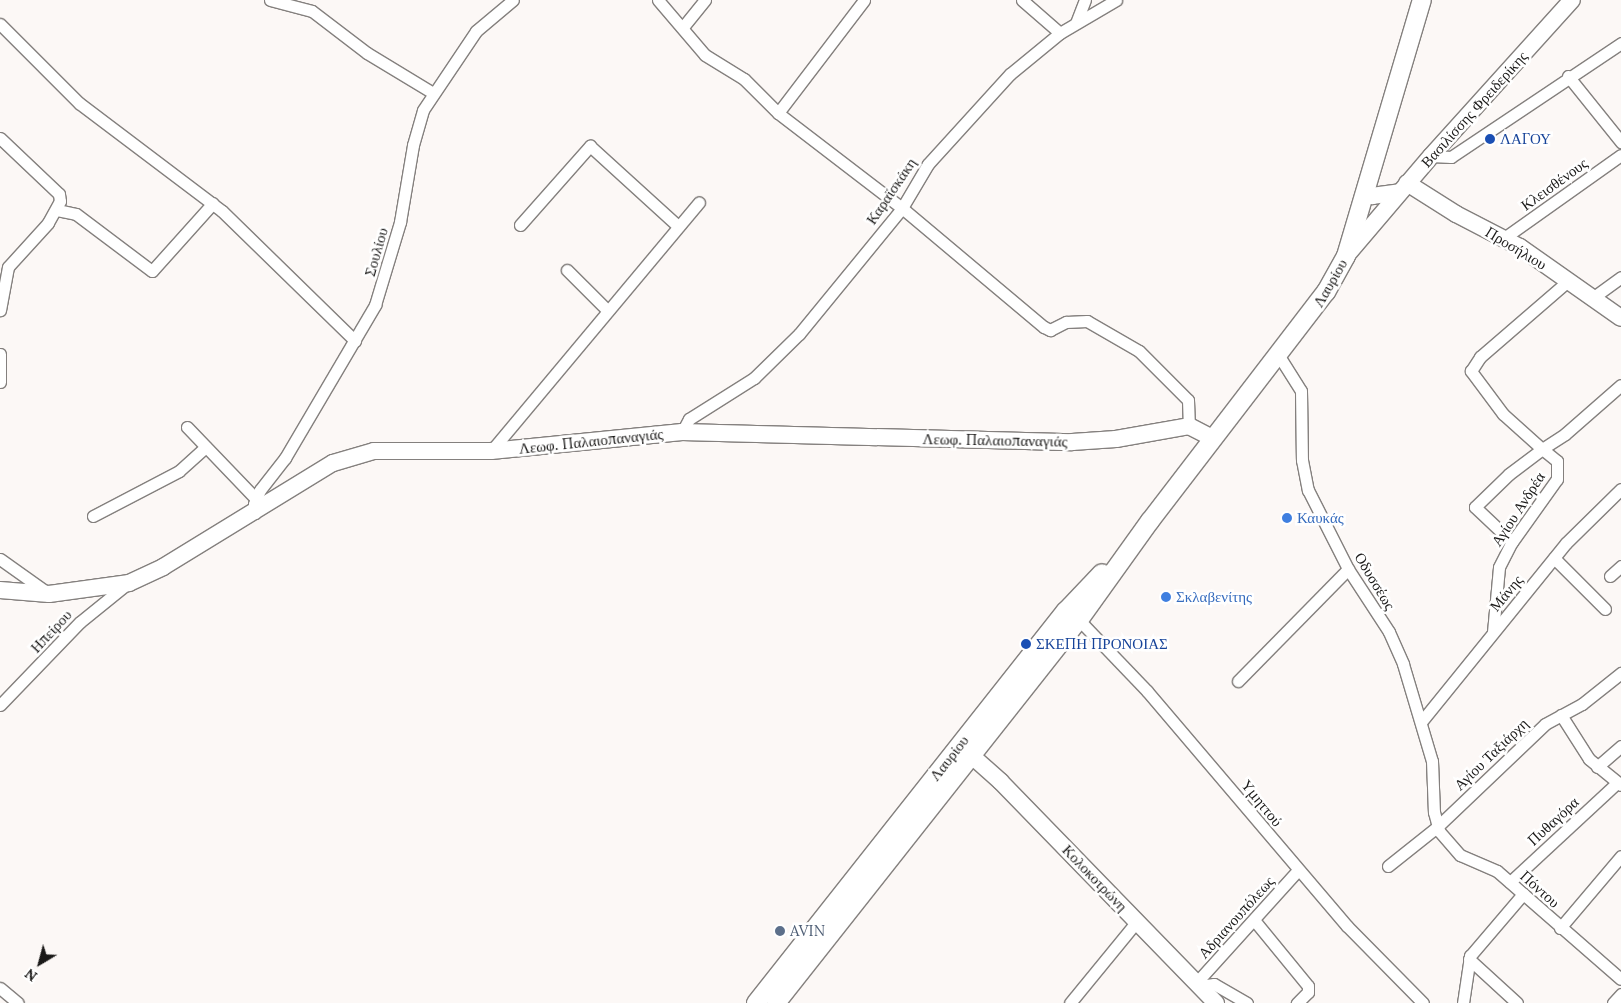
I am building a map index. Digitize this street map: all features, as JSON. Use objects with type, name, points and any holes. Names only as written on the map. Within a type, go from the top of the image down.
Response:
[{"type":"main road","name":"Λαυρίου","points":[[756,1003],[965,750],[1080,620],[1150,521],[1316,307],[1346,256],[1422,0]]},
{"type":"main road","name":"Λαυρίου","points":[[776,1003],[1066,611],[1150,521]]},
{"type":"street","points":[[270,0],[312,11],[366,52],[433,92]]},
{"type":"street","name":"Σουλίου","points":[[256,506],[374,306],[391,260],[418,122],[433,92],[476,31],[513,0]]},
{"type":"street","points":[[658,0],[705,55],[744,79],[778,112],[902,208],[1044,327],[1050,330],[1066,322],[1087,321],[1139,351],[1188,400],[1189,426],[1213,438]]},
{"type":"street","points":[[683,27],[705,0]]},
{"type":"street","points":[[778,112],[864,0]]},
{"type":"street","points":[[1022,0],[1060,33]]},
{"type":"street","points":[[1076,23],[1085,0]]},
{"type":"street","name":"Καραϊσκάκη","points":[[682,432],[689,420],[744,385],[782,352],[902,208],[925,168],[1010,74],[1060,33],[1116,0]]},
{"type":"street","name":"Βασιλίσσης Φρειδερίκης","points":[[1346,256],[1431,156],[1572,0]]},
{"type":"street","points":[[0,24],[79,103],[213,203],[355,341]]},
{"type":"street","points":[[1431,156],[1451,157],[1568,76],[1621,43]]},
{"type":"street","points":[[1568,76],[1621,142]]},
{"type":"street","points":[[0,138],[58,194],[57,210],[8,268],[0,310]]},
{"type":"street","points":[[520,225],[590,146],[678,226]]},
{"type":"street","name":"Κλεισθένους","points":[[1504,238],[1621,155]]},
{"type":"street","points":[[1365,193],[1372,196],[1404,188]]},
{"type":"street","name":"Προσήλιου","points":[[1404,188],[1504,238],[1621,318]]},
{"type":"street","points":[[491,451],[699,202]]},
{"type":"street","points":[[57,210],[76,214],[152,270],[213,203]]},
{"type":"street","points":[[567,270],[607,310]]},
{"type":"street","points":[[1592,299],[1621,277]]},
{"type":"street","points":[[1512,542],[1475,507],[1509,474],[1542,449],[1503,414],[1471,371],[1480,357],[1568,281]]},
{"type":"street","points":[[0,354],[0,382]]},
{"type":"street","name":"Οδυσσέως","points":[[1279,356],[1301,391],[1302,460],[1308,490],[1348,569],[1389,632],[1421,722],[1435,777],[1437,827]]},
{"type":"street","name":"Αγίου Ανδρέα","points":[[1493,632],[1495,584],[1499,567],[1512,542],[1557,479],[1557,461],[1542,449],[1566,434],[1621,385]]},
{"type":"street","name":"Λεωφ. Παλαιοπαναγιάς","points":[[0,590],[49,594],[129,583],[163,567],[256,506],[328,466],[351,455],[388,449],[491,451],[682,432],[1072,442],[1116,439],[1189,426]]},
{"type":"street","points":[[187,427],[256,506]]},
{"type":"street","points":[[93,516],[179,471],[206,447]]},
{"type":"street","name":"Μάνης","points":[[1421,722],[1554,558],[1621,489]]},
{"type":"street","points":[[1554,558],[1605,609]]},
{"type":"street","points":[[0,559],[49,594]]},
{"type":"street","points":[[1610,576],[1621,566]]},
{"type":"street","points":[[1238,681],[1348,569]]},
{"type":"street","name":"Ηπείρου","points":[[0,705],[80,622],[129,583]]},
{"type":"street","name":"Υμηττού","points":[[1080,620],[1153,699],[1298,870],[1365,945],[1423,1003]]},
{"type":"street","name":"Αγίου Ταξιάρχη","points":[[1388,866],[1437,827],[1537,731],[1561,714],[1582,704],[1621,673]]},
{"type":"street","points":[[1561,714],[1578,745],[1597,767],[1619,784]]},
{"type":"street","points":[[1597,767],[1621,746]]},
{"type":"street","name":"Κολοκοτρώνη","points":[[965,750],[1137,921],[1216,1003]]},
{"type":"street","name":"Πυθαγόρα","points":[[1510,882],[1619,784]]},
{"type":"street","name":"Πόντου","points":[[1437,827],[1460,855],[1491,867],[1621,980]]},
{"type":"street","points":[[1560,928],[1621,856]]},
{"type":"street","name":"Αδριανουπόλεως","points":[[1198,984],[1298,870]]},
{"type":"street","points":[[1463,1003],[1470,959],[1523,894]]},
{"type":"street","points":[[1254,920],[1308,986],[1308,992],[1297,1003]]},
{"type":"street","points":[[1070,1003],[1137,921]]},
{"type":"street","points":[[1470,959],[1517,1003]]},
{"type":"street","points":[[1198,984],[1214,984],[1247,1003]]},
{"type":"street","points":[[0,988],[18,1003]]},
{"type":"place","name":"ΛΑΓΟΥ","points":[[1490,139]]},
{"type":"place","name":"Καυκάς","points":[[1287,518]]},
{"type":"place","name":"Σκλαβενίτης","points":[[1166,597]]},
{"type":"place","name":"ΣΚΕΠΗ ΠΡΟΝΟΙΑΣ","points":[[1026,644]]},
{"type":"place","name":"AVIN","points":[[780,931]]}]
